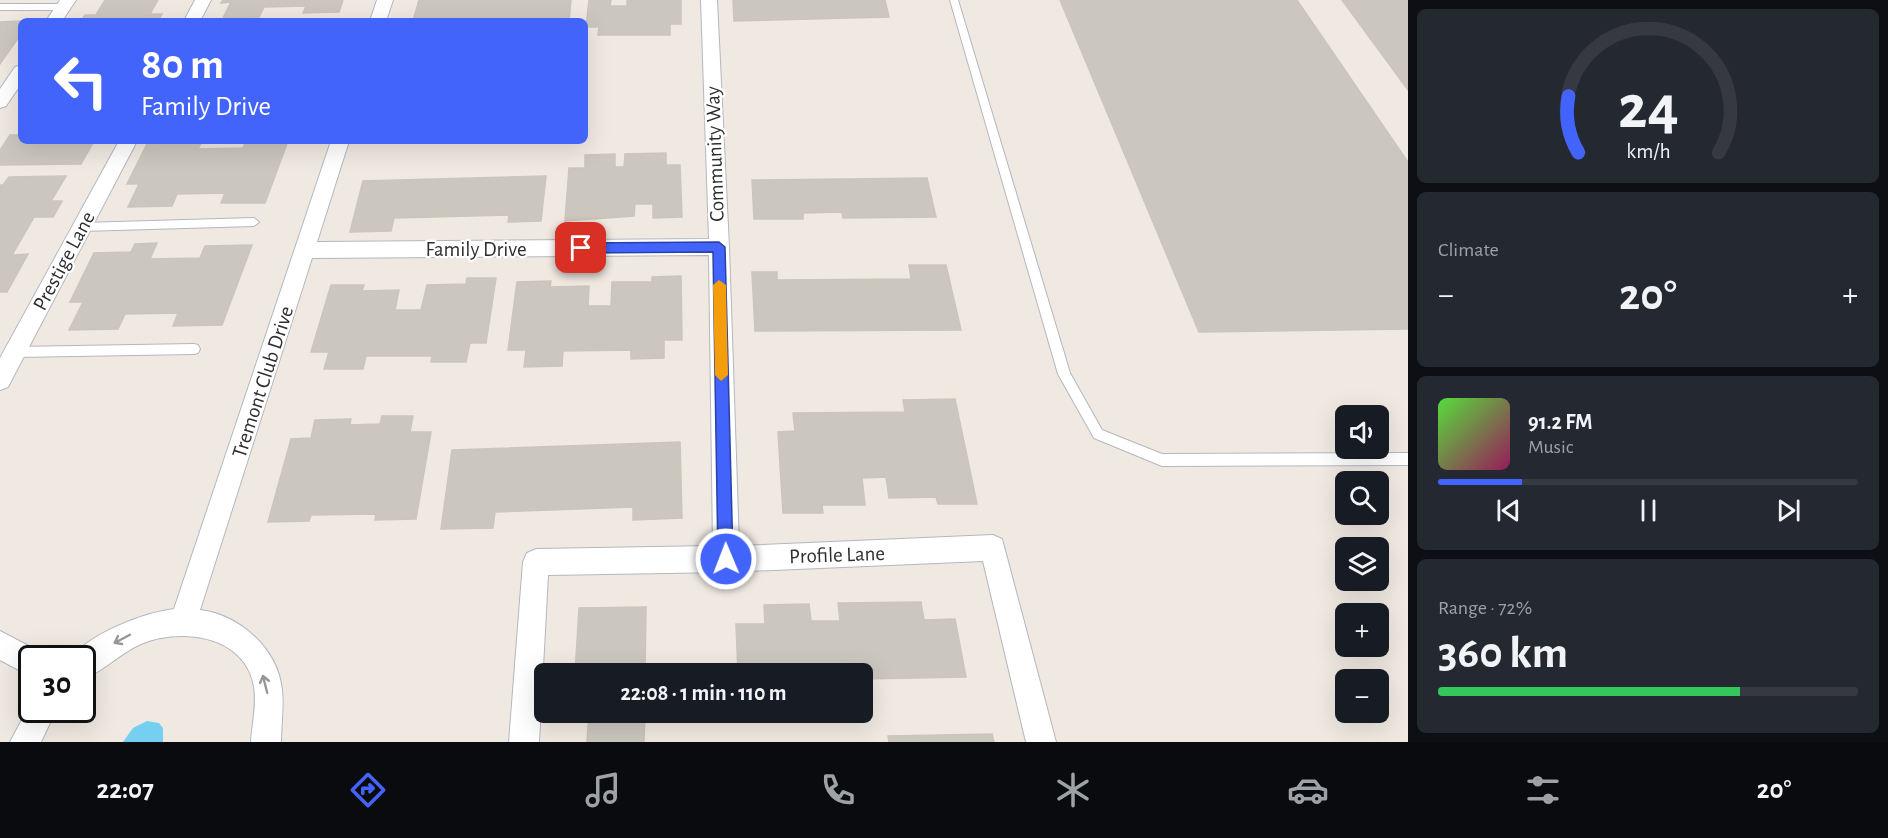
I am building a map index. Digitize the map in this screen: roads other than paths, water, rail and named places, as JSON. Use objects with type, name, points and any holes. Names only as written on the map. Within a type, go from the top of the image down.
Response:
[{"type":"street","points":[[194,18],[203,0]]},
{"type":"street","points":[[379,18],[385,0]]},
{"type":"street","name":"Community Way","points":[[709,0],[719,247],[726,559]]},
{"type":"street","points":[[56,18],[66,3]]},
{"type":"street","points":[[0,102],[5,86],[18,74]]},
{"type":"street","name":"Prestige Lane","points":[[0,380],[126,144]]},
{"type":"street","name":"Tremont Club Drive","points":[[183,622],[339,144]]},
{"type":"street","name":"Family Drive","points":[[305,250],[719,247]]},
{"type":"street","name":"Profile Lane","points":[[524,742],[536,562],[726,559],[993,548],[1041,742]]},
{"type":"street","points":[[96,654],[142,628],[168,622],[203,622],[228,630],[254,652],[268,686],[266,742]]},
{"type":"street","points":[[0,645],[18,655]]},
{"type":"street","points":[[25,742],[35,723]]},
{"type":"lane","points":[[954,0],[1064,374],[1098,434],[1162,460],[1408,459]]},
{"type":"lane","points":[[0,7],[66,3]]},
{"type":"lane","points":[[82,227],[254,222]]},
{"type":"lane","points":[[15,352],[194,349]]},
{"type":"water","points":[[147,721],[159,723],[163,728],[163,742],[123,742],[133,728]]}]
